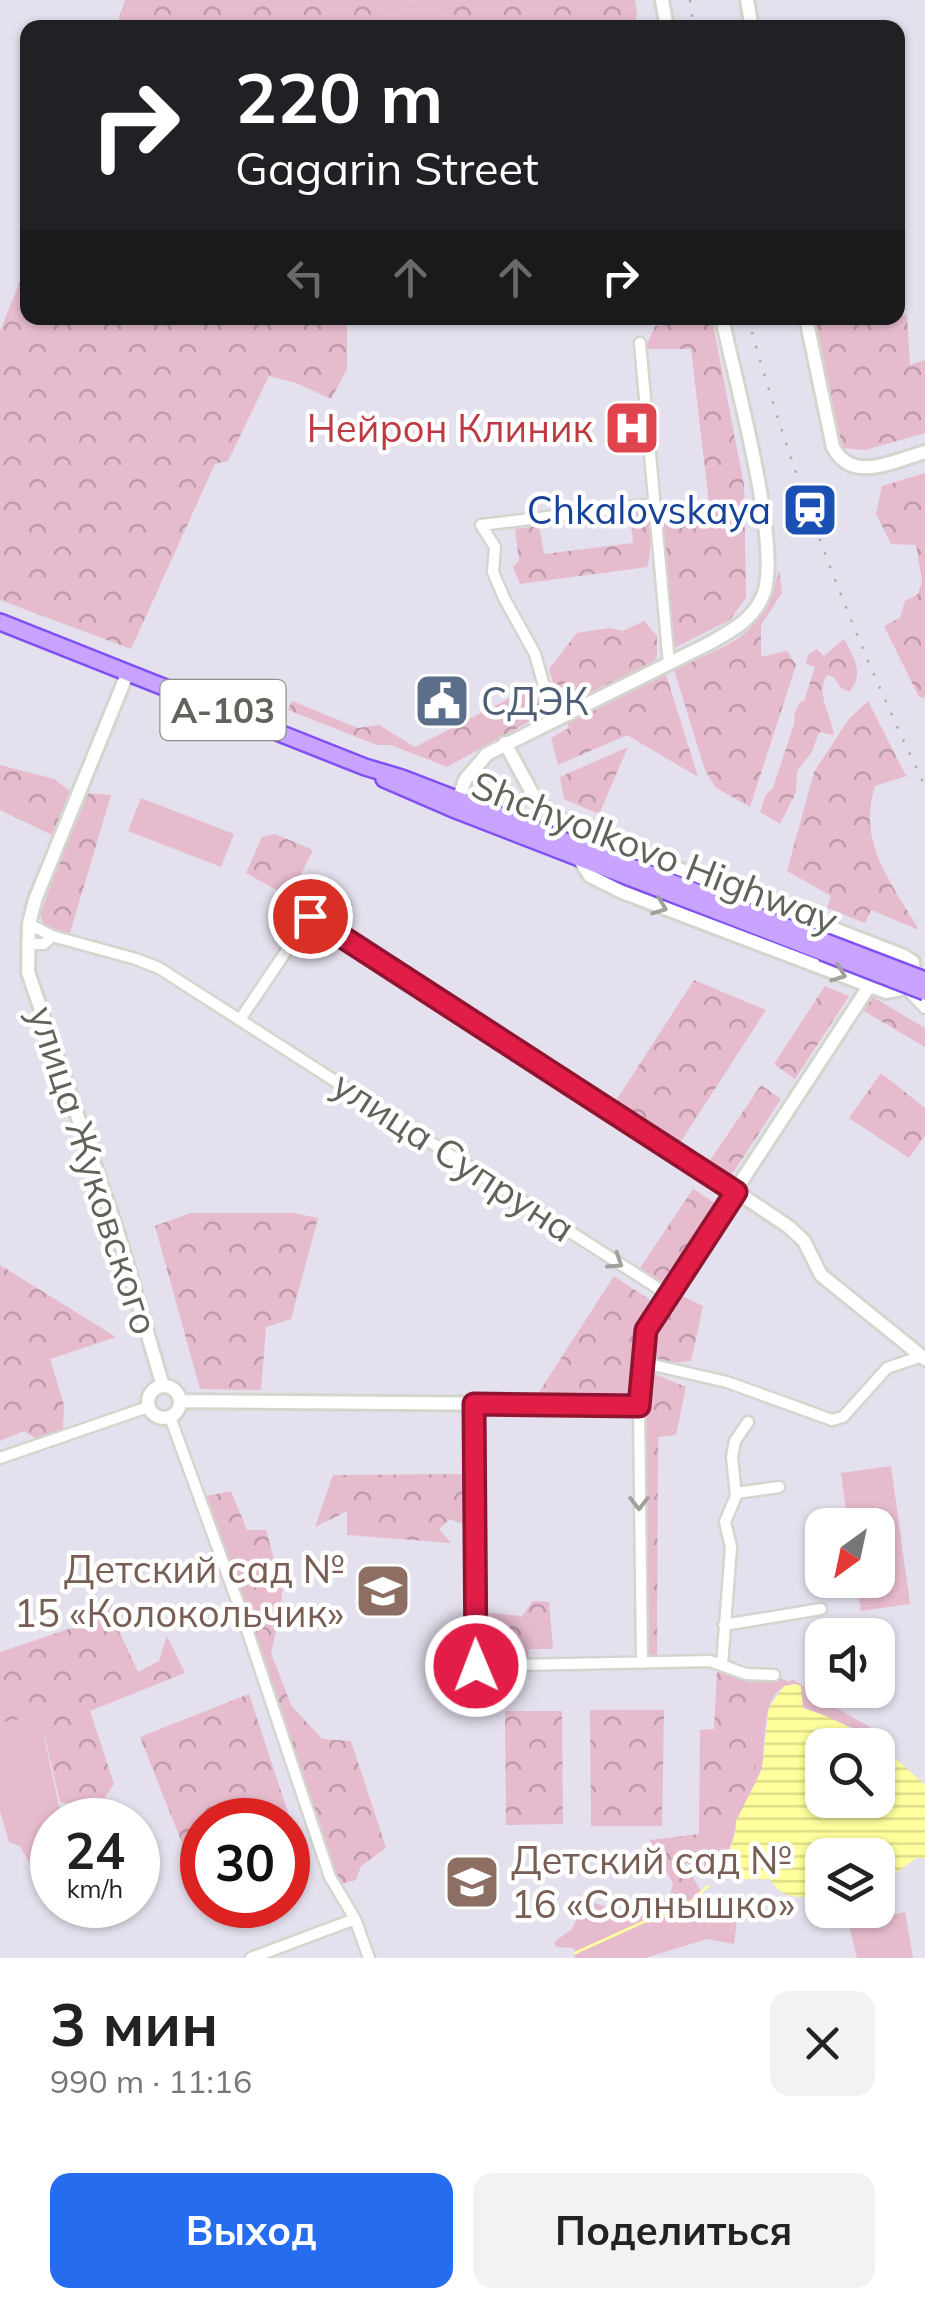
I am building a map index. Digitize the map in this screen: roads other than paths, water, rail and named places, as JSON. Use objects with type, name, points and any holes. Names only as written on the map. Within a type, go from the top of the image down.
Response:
[{"type":"main road","name":"Shchyolkovo Highway","points":[[0,622],[364,768],[432,790],[579,859],[925,980]]},
{"type":"main road","name":"Shchyolkovo Highway","points":[[364,768],[398,788],[481,809],[824,947],[925,992]]},
{"type":"street","points":[[432,790],[456,788],[488,754],[513,754],[553,718],[669,664],[741,625],[752,614],[766,584],[767,546],[723,325]]},
{"type":"street","points":[[807,325],[832,447],[844,464],[862,469],[925,452]]},
{"type":"street","points":[[640,343],[669,664]]},
{"type":"street","points":[[553,718],[535,654],[493,572],[495,548],[481,524],[653,504]]},
{"type":"street","name":"улица Жуковского","points":[[128,672],[28,924],[27,944],[32,984],[112,1216],[162,1386]]},
{"type":"street","points":[[511,754],[553,718]]},
{"type":"street","points":[[511,754],[537,802],[562,822],[904,956],[914,967],[906,988],[925,1008]]},
{"type":"street","points":[[458,805],[468,776]]},
{"type":"street","points":[[468,776],[468,795],[481,809]]},
{"type":"street","name":"А-103","points":[[579,859],[590,876],[622,892],[886,992],[906,988]]},
{"type":"street","points":[[241,1018],[310,916],[789,1227],[804,1240],[821,1275],[924,1358]]},
{"type":"street","name":"улица Супруна","points":[[28,924],[52,936],[160,968],[667,1294]]},
{"type":"street","points":[[27,944],[44,944],[52,936]]},
{"type":"street","points":[[642,1663],[639,1406],[640,1362],[646,1330],[870,985]]},
{"type":"street","points":[[640,1362],[726,1382],[832,1420],[843,1417],[887,1368],[924,1358]]},
{"type":"street","points":[[162,1386],[176,1392],[180,1401],[178,1410],[170,1417],[154,1416],[148,1407],[150,1394],[162,1386]]},
{"type":"street","points":[[180,1401],[639,1406]]},
{"type":"street","points":[[474,1404],[476,1666],[710,1661],[746,1674],[774,1675]]},
{"type":"street","points":[[0,1458],[148,1407]]},
{"type":"street","points":[[170,1417],[239,1606],[330,1877],[355,1919],[369,1958]]},
{"type":"street","points":[[722,1665],[731,1548],[726,1522],[736,1494],[732,1456],[735,1441],[748,1422]]},
{"type":"street","points":[[736,1494],[780,1487]]},
{"type":"street","points":[[724,1625],[821,1610]]},
{"type":"street","points":[[251,1958],[355,1919]]},
{"type":"waterway","points":[[575,1953],[650,1919],[680,1912],[708,1886]]},
{"type":"waterway","points":[[692,1904],[720,1902]]},
{"type":"railway","points":[[690,0],[693,20]]},
{"type":"railway","points":[[750,325],[784,438],[826,556],[925,786]]},
{"type":"place","name":"Нейрон Клиник","points":[[632,428]]},
{"type":"place","name":"Chkalovskaya","points":[[810,510]]},
{"type":"place","name":"СДЭК","points":[[442,701]]},
{"type":"place","name":"Детский сад № 15 «Колокольчик»","points":[[383,1591]]},
{"type":"place","name":"Детский сад № 16 «Солнышко»","points":[[472,1882]]}]
